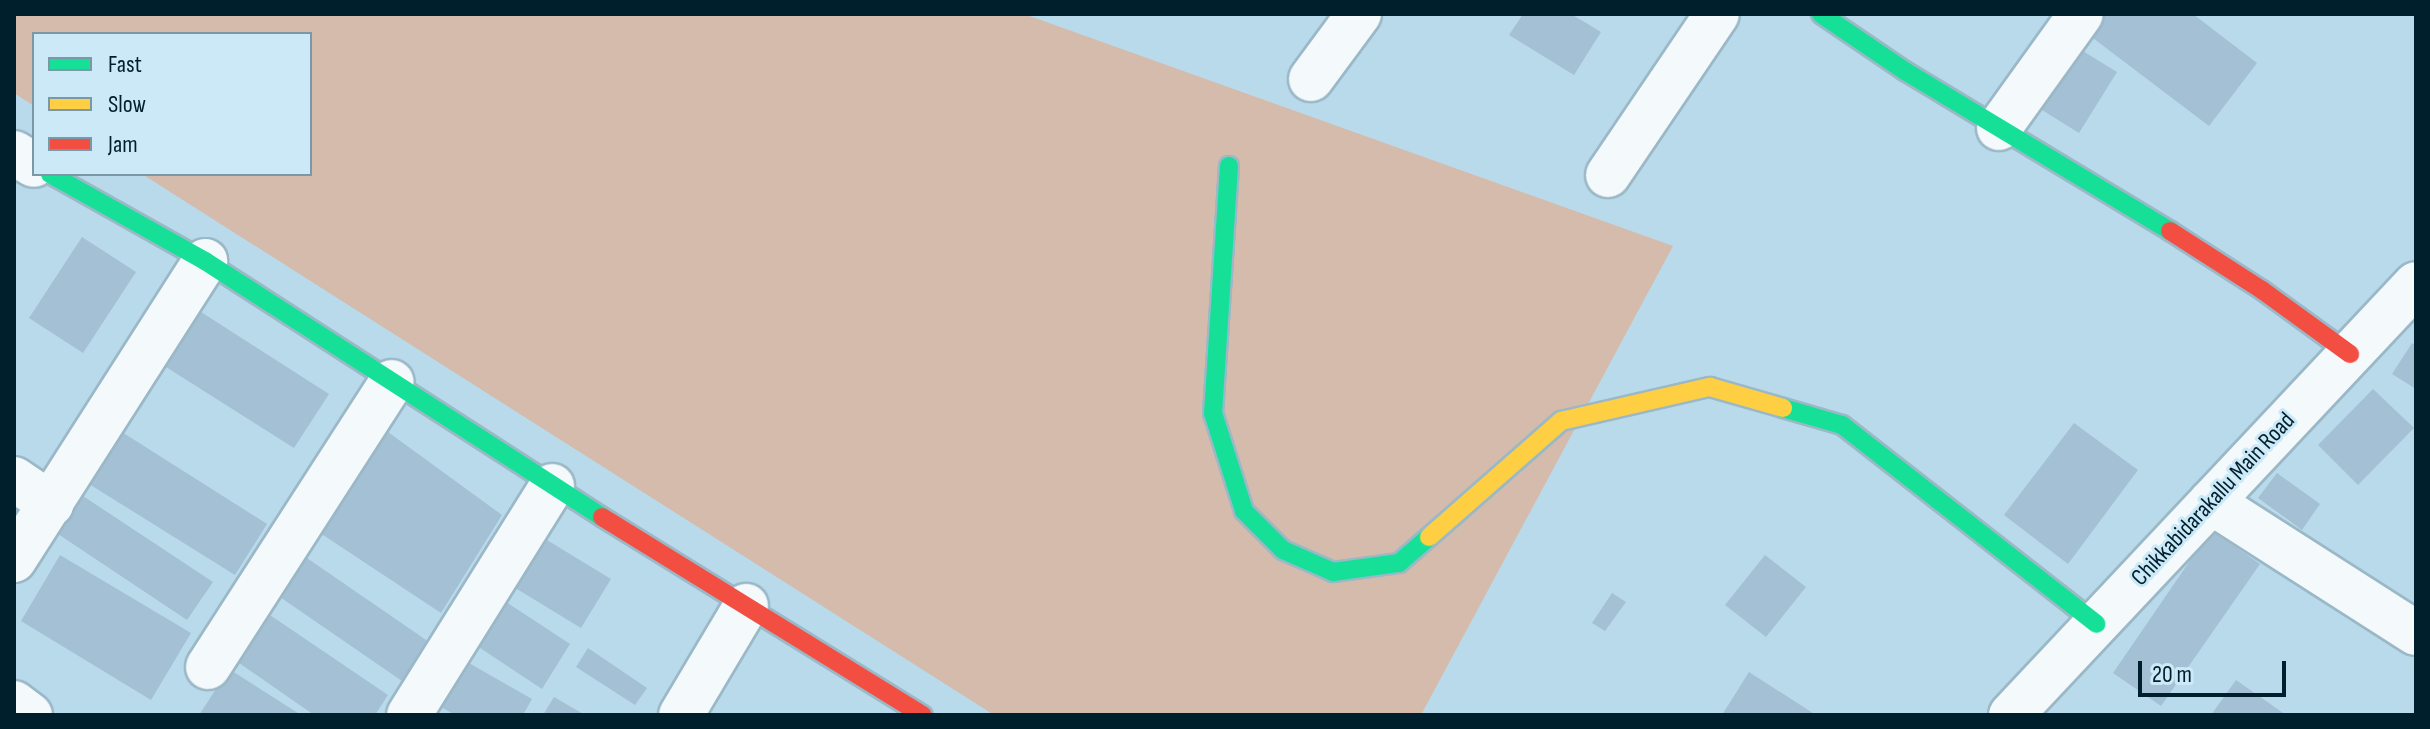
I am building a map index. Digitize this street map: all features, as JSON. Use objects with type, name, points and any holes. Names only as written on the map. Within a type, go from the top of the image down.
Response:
[{"type":"street","points":[[1311,79],[1359,14]]},
{"type":"street","points":[[1608,175],[1717,14]]},
{"type":"street","points":[[1821,14],[1905,71],[2262,290],[2350,354]]},
{"type":"street","points":[[1999,128],[2081,14]]},
{"type":"street","points":[[14,153],[32,164]]},
{"type":"street","points":[[1229,166],[1213,413],[1244,511],[1283,550],[1333,572],[1399,563],[1561,421],[1710,387],[1842,425],[2097,624]]},
{"type":"street","points":[[54,176],[205,261],[552,486],[923,715]]},
{"type":"street","points":[[14,560],[205,261]]},
{"type":"street","name":"Chikkabidarakallu Main Road","points":[[2011,715],[2416,284]]},
{"type":"street","points":[[208,667],[392,382]]},
{"type":"street","points":[[14,479],[51,504]]},
{"type":"street","points":[[409,715],[552,486]]},
{"type":"street","points":[[2211,502],[2416,633]]},
{"type":"street","points":[[681,715],[746,606]]},
{"type":"street","points":[[14,703],[30,715]]},
{"type":"shaded area","points":[[14,14],[1024,14],[1673,246],[1421,715],[994,715],[145,176],[312,176],[312,32],[32,32],[32,105],[14,93]]},
{"type":"building","points":[[1523,14],[1571,14],[1601,32],[1574,75],[1509,35]]},
{"type":"building","points":[[2093,14],[2193,14],[2257,63],[2209,126],[2081,29]]},
{"type":"building","points":[[2073,45],[2117,72],[2079,133],[2034,105]]},
{"type":"building","points":[[82,237],[136,272],[83,353],[29,318]]},
{"type":"building","points":[[201,312],[329,394],[294,448],[166,367]]},
{"type":"building","points":[[2412,343],[2416,345],[2416,389],[2392,374]]},
{"type":"building","points":[[2373,389],[2414,428],[2358,485],[2318,445]]},
{"type":"building","points":[[2074,423],[2138,470],[2068,564],[2004,515]]},
{"type":"building","points":[[377,424],[502,515],[441,613],[311,527]]},
{"type":"building","points":[[114,427],[267,524],[235,575],[81,479]]},
{"type":"building","points":[[2277,473],[2320,504],[2302,530],[2258,498]]},
{"type":"building","points":[[83,496],[213,582],[187,620],[58,534]]},
{"type":"building","points":[[2211,530],[2260,564],[2161,706],[2113,673]]},
{"type":"building","points":[[542,537],[611,579],[581,628],[512,586]]},
{"type":"building","points":[[60,555],[191,633],[151,700],[21,621]]},
{"type":"building","points":[[1765,555],[1806,587],[1766,637],[1725,605]]},
{"type":"building","points":[[304,556],[429,642],[402,681],[277,595]]},
{"type":"building","points":[[1612,593],[1626,602],[1605,631],[1592,623]]},
{"type":"building","points":[[497,596],[570,644],[542,689],[468,640]]},
{"type":"building","points":[[261,609],[388,695],[375,715],[314,715],[229,656]]},
{"type":"building","points":[[588,648],[647,688],[635,705],[576,667]]},
{"type":"building","points":[[462,659],[532,699],[523,715],[455,715],[436,704]]},
{"type":"building","points":[[229,669],[301,715],[199,715]]},
{"type":"building","points":[[1749,672],[1816,715],[1722,715]]},
{"type":"building","points":[[2236,680],[2286,715],[2211,715]]},
{"type":"building","points":[[554,697],[585,715],[543,715]]},
{"type":"traffic: fast","points":[[1821,14],[1905,71],[2170,231]]},
{"type":"traffic: fast","points":[[1229,166],[1213,413],[1244,511],[1283,550],[1333,572],[1399,563],[1429,537]]},
{"type":"traffic: fast","points":[[54,176],[205,261],[602,517]]},
{"type":"traffic: fast","points":[[1783,408],[1842,425],[2097,624]]},
{"type":"traffic: slow","points":[[1429,537],[1561,421],[1710,387],[1783,408]]},
{"type":"traffic: jam","points":[[2170,231],[2262,290],[2350,354]]},
{"type":"traffic: jam","points":[[602,517],[923,715]]}]
